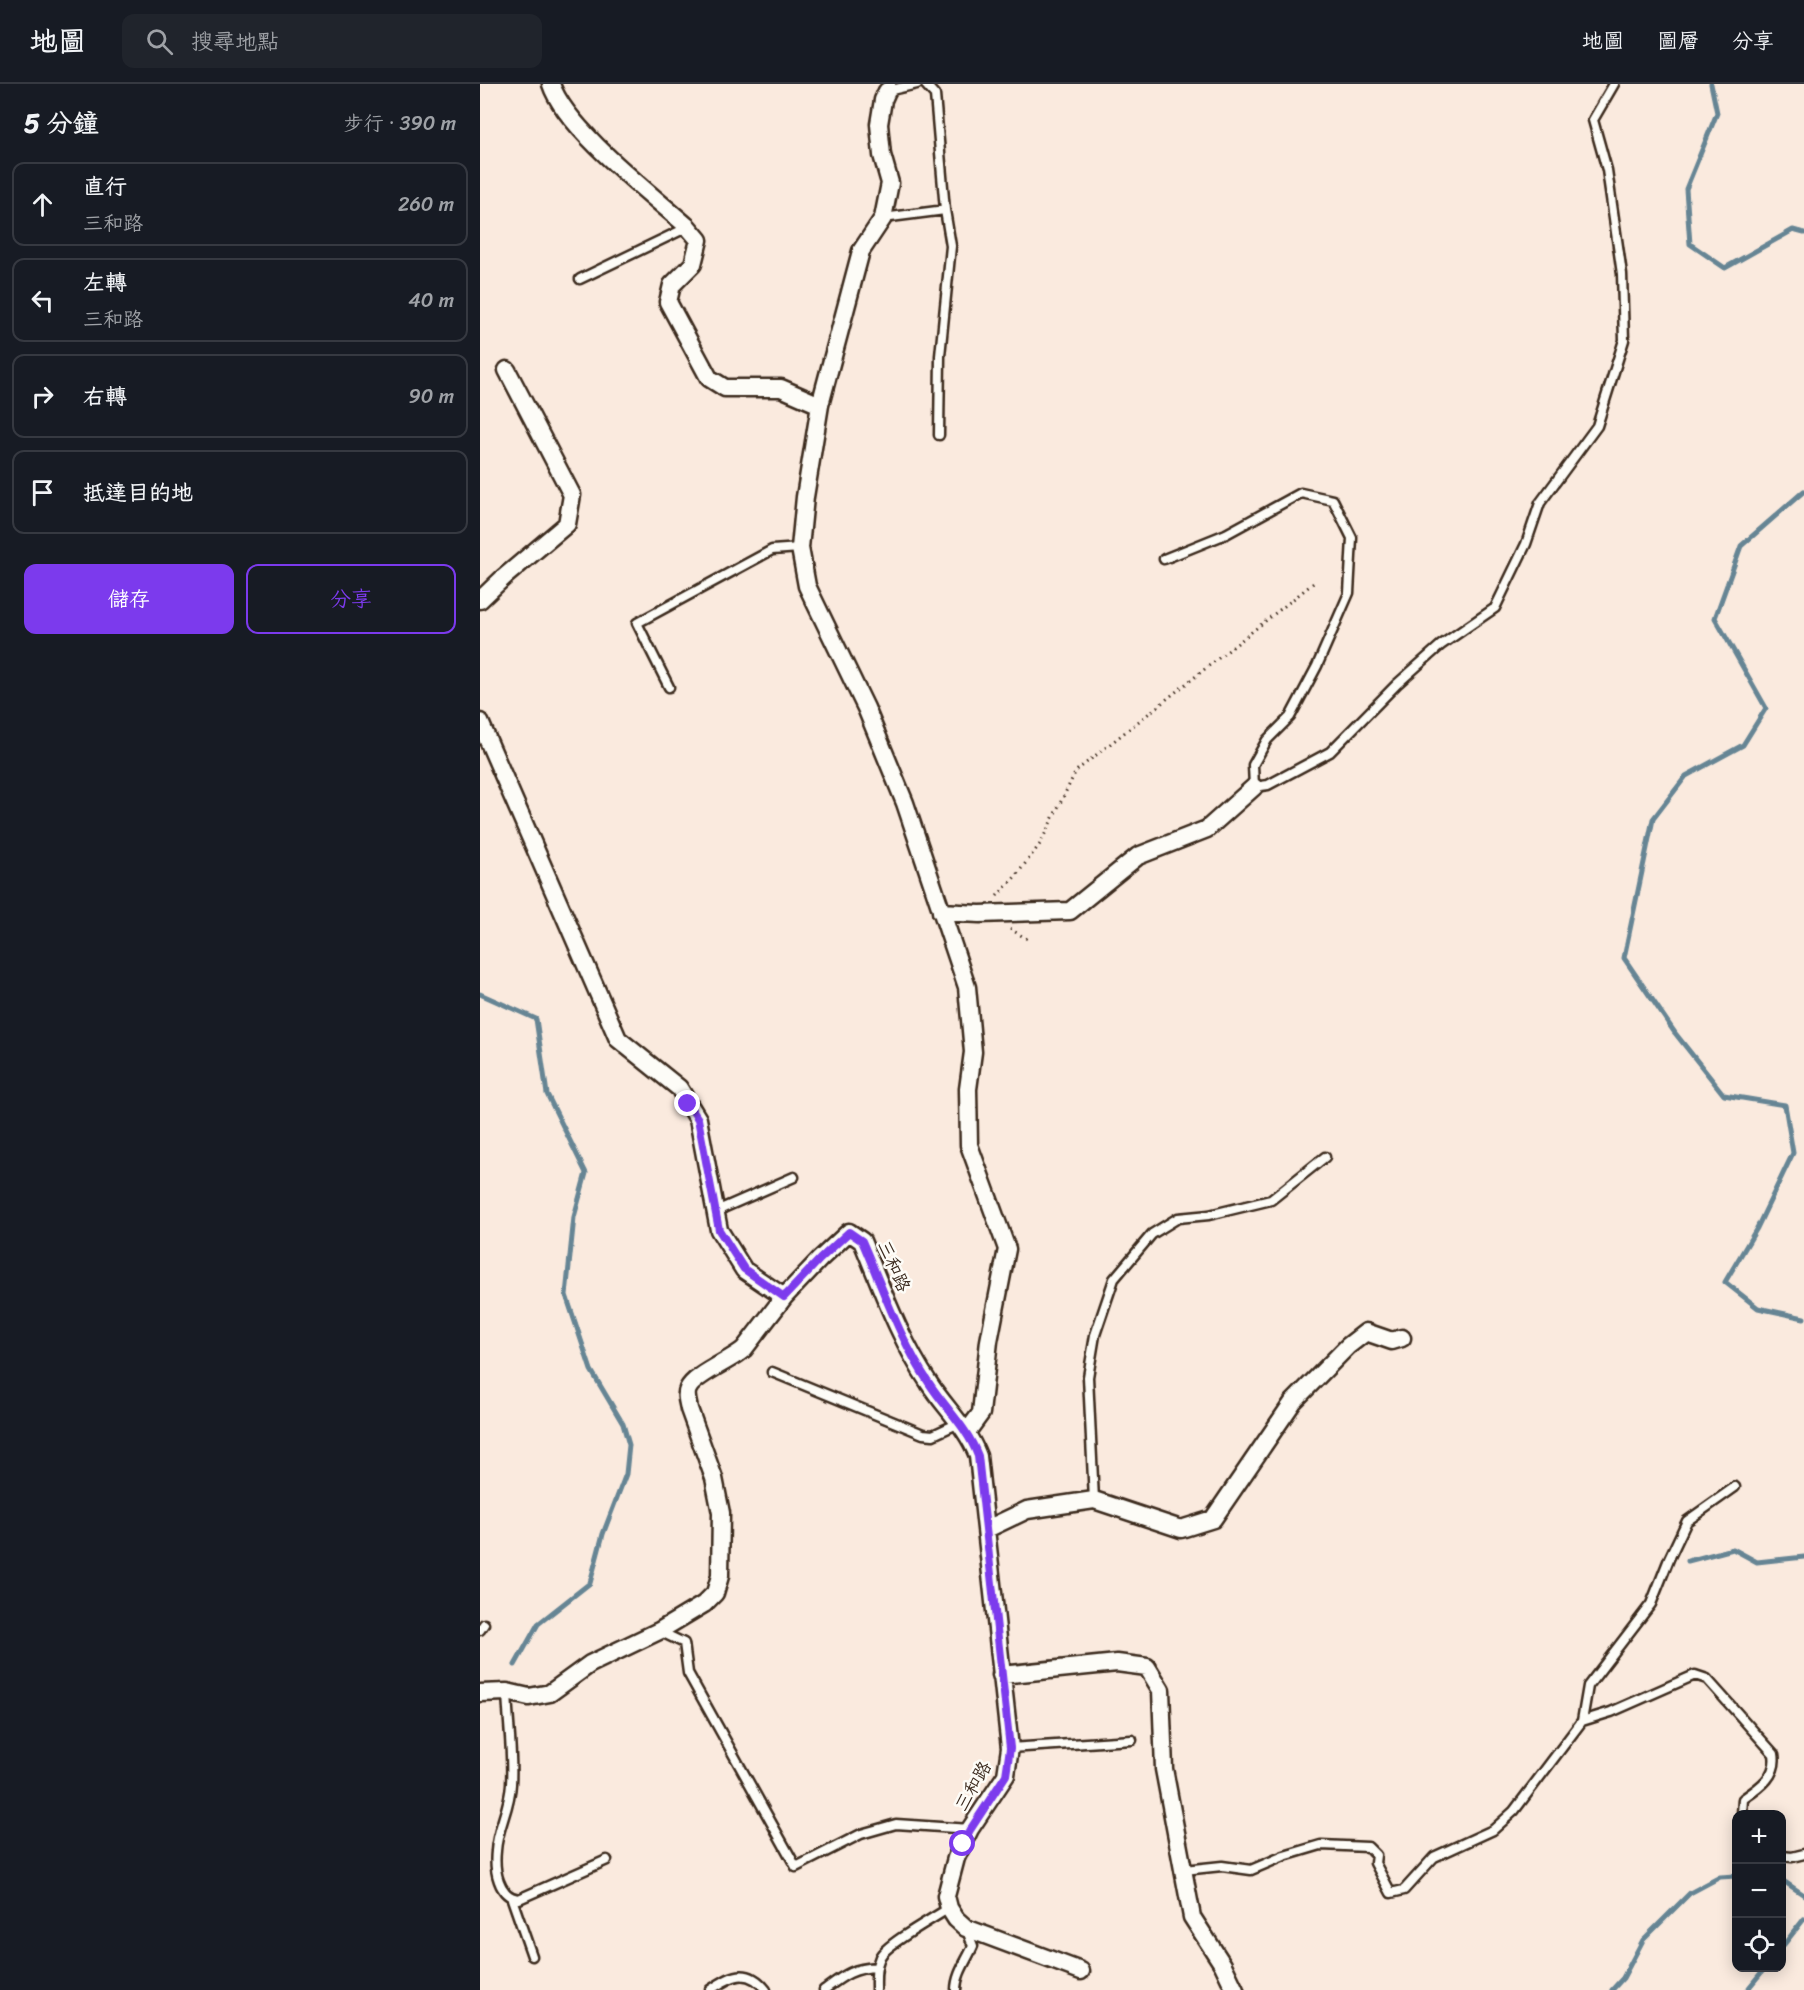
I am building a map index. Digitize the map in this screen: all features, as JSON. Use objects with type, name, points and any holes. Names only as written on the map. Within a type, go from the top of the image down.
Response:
[{"type":"street","points":[[551,84],[556,98],[567,114],[604,152],[688,227],[699,240],[698,253],[693,264],[672,285],[668,302],[709,378],[725,388],[781,388],[820,405]]},
{"type":"street","points":[[889,88],[883,100],[879,124],[882,155],[890,183],[883,218],[861,251],[820,405],[805,497],[800,548],[807,586],[866,708],[905,803],[967,987],[973,1052],[968,1089],[969,1145],[1006,1249],[989,1341],[981,1413],[963,1428]]},
{"type":"street","points":[[480,600],[567,524],[572,495],[507,370]]},
{"type":"street","points":[[480,722],[618,1039],[679,1088],[698,1119],[719,1230],[744,1269],[784,1297]]},
{"type":"street","points":[[941,912],[980,914],[1070,911],[1138,856],[1207,828],[1254,787]]},
{"type":"street","name":"三和路","points":[[480,1692],[507,1692],[530,1697],[550,1693],[590,1664],[659,1631],[704,1604],[715,1593],[720,1576],[722,1513],[714,1478],[689,1409],[688,1389],[695,1382],[737,1356],[784,1297],[849,1232],[862,1241],[899,1328],[928,1383],[963,1428],[978,1456],[1010,1748],[1006,1775],[970,1830],[956,1858],[946,1896],[949,1908]]},
{"type":"street","points":[[987,1529],[1027,1509],[1094,1500],[1181,1529],[1213,1520],[1293,1402],[1348,1346],[1366,1332],[1392,1341],[1402,1338]]},
{"type":"street","points":[[1001,1675],[1117,1663],[1147,1667],[1161,1690],[1164,1769],[1192,1917],[1223,1965],[1235,1990]]},
{"type":"street","points":[[949,1908],[966,1928],[1081,1971]]},
{"type":"lane","points":[[889,88],[917,84]]},
{"type":"lane","points":[[925,84],[935,95],[945,210],[951,246],[940,356],[939,435]]},
{"type":"lane","points":[[1164,559],[1226,534],[1301,493],[1333,500],[1352,538],[1349,593],[1317,666],[1290,717],[1267,740],[1253,765],[1254,787],[1268,785],[1330,752],[1397,684],[1441,645],[1495,608],[1526,544],[1540,503],[1597,426],[1624,340],[1622,274],[1607,170],[1593,120],[1614,84]]},
{"type":"lane","points":[[883,218],[945,210]]},
{"type":"lane","points":[[580,279],[688,227]]},
{"type":"lane","points":[[669,687],[637,623],[772,550],[800,548]]},
{"type":"lane","points":[[1094,1500],[1088,1377],[1095,1335],[1114,1279],[1152,1234],[1178,1218],[1209,1215],[1271,1200],[1325,1157]]},
{"type":"lane","points":[[714,1212],[794,1178]]},
{"type":"lane","points":[[772,1372],[924,1434],[933,1435],[963,1428]]},
{"type":"lane","points":[[1184,1870],[1221,1866],[1251,1870],[1284,1856],[1321,1845],[1368,1847],[1376,1855],[1375,1863],[1392,1893],[1404,1890],[1434,1857],[1493,1830],[1514,1811],[1582,1721],[1588,1686],[1651,1604],[1687,1521],[1735,1486]]},
{"type":"lane","points":[[659,1631],[684,1643],[688,1673],[796,1867],[861,1834],[896,1824],[970,1830]]},
{"type":"lane","points":[[1582,1721],[1611,1712],[1695,1675],[1707,1679],[1774,1754],[1775,1763],[1766,1782],[1743,1799],[1742,1810]]},
{"type":"lane","points":[[507,1692],[511,1784],[507,1810],[496,1850],[496,1864],[498,1880],[506,1894],[512,1899],[532,1956]]},
{"type":"lane","points":[[1010,1748],[1132,1740]]},
{"type":"lane","points":[[1786,1856],[1804,1854]]},
{"type":"lane","points":[[512,1899],[519,1899],[607,1860]]},
{"type":"lane","points":[[876,1990],[877,1966],[881,1954],[949,1908]]},
{"type":"lane","points":[[956,1990],[960,1971],[973,1946],[966,1928]]},
{"type":"lane","points":[[824,1990],[859,1968],[877,1966]]},
{"type":"lane","points":[[710,1990],[730,1976],[741,1975],[754,1978],[766,1990]]},
{"type":"path","points":[[980,914],[1015,877],[1040,844],[1076,771],[1316,580]]},
{"type":"path","points":[[1010,929],[1029,940]]},
{"type":"waterway","points":[[1711,84],[1717,113],[1686,189],[1690,244],[1725,268],[1793,230],[1804,233]]},
{"type":"waterway","points":[[1804,491],[1741,546],[1715,618],[1766,708],[1743,745],[1686,776],[1653,819],[1624,958],[1675,1033],[1724,1095],[1785,1105],[1793,1153],[1757,1228],[1725,1282],[1758,1308],[1804,1318]]},
{"type":"waterway","points":[[480,994],[536,1019],[547,1094],[586,1173],[574,1217],[566,1295],[591,1370],[623,1424],[629,1445],[626,1474],[603,1534],[590,1583],[538,1624],[515,1665]]},
{"type":"waterway","points":[[1688,1561],[1733,1549],[1757,1562],[1804,1557]]},
{"type":"waterway","points":[[1612,1990],[1623,1978],[1643,1940],[1690,1893],[1720,1877],[1732,1876]]},
{"type":"waterway","points":[[1786,1883],[1804,1895]]},
{"type":"waterway","points":[[1786,1942],[1804,1919]]},
{"type":"waterway","points":[[1747,1990],[1762,1972]]},
{"type":"route","points":[[688,1104],[698,1119],[719,1230],[744,1269],[784,1297],[849,1232],[862,1241],[899,1328],[928,1383],[967,1432],[978,1456],[1010,1748],[1006,1775],[963,1844]]}]
